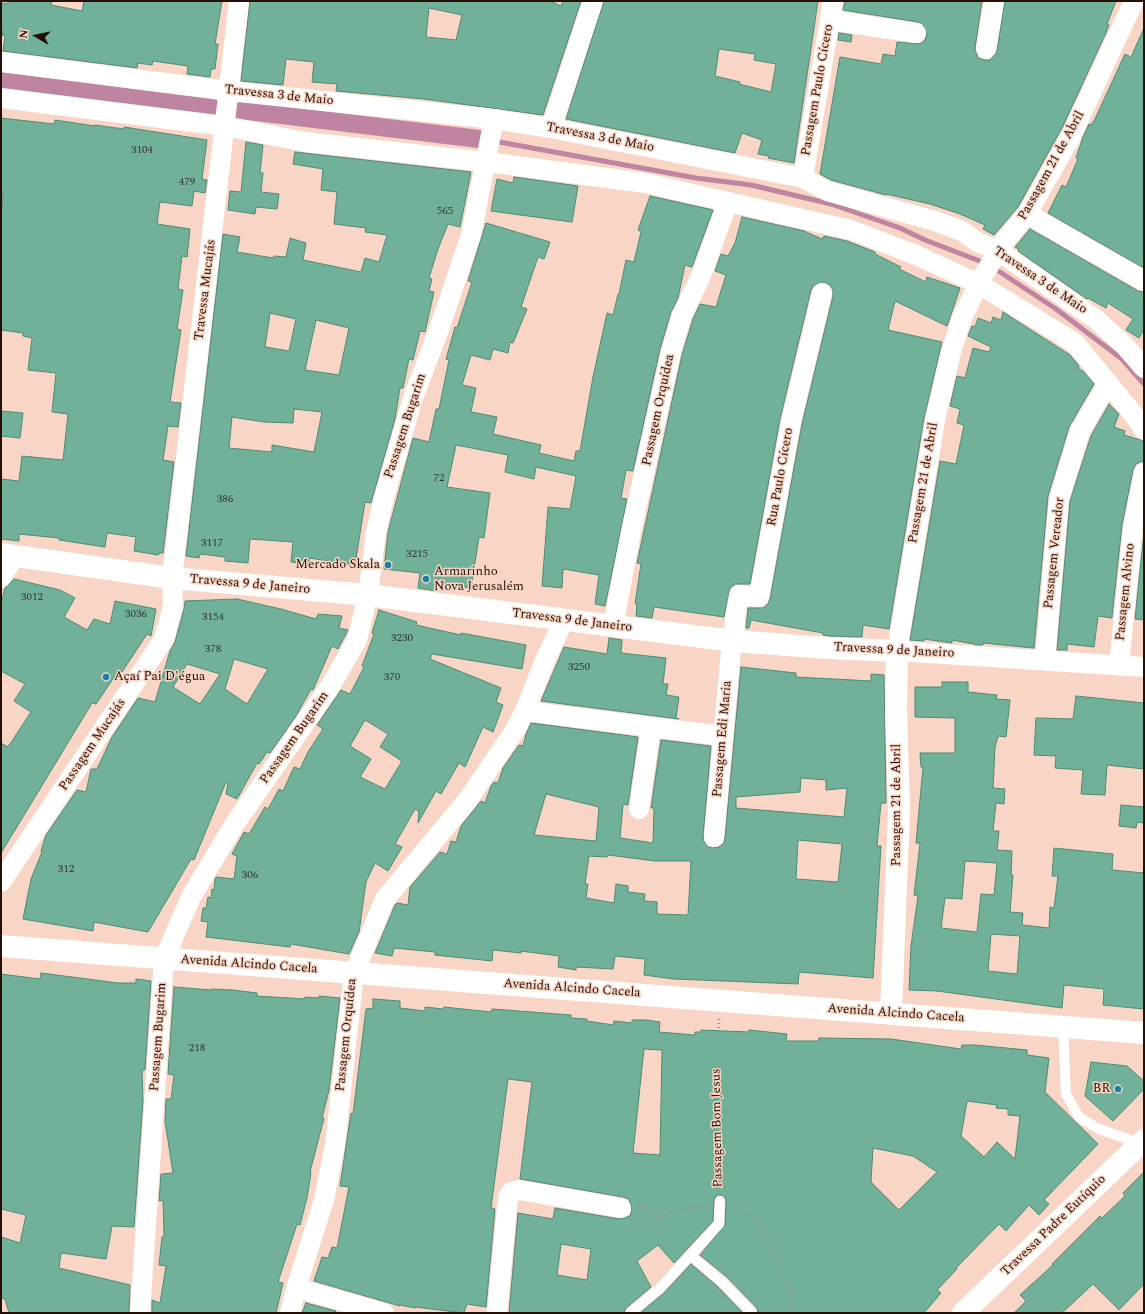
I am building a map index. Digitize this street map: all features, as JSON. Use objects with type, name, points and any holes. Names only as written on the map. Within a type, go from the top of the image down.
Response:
[{"type":"main road","name":"Travessa 9 de Janeiro","points":[[8,555],[172,578],[368,595],[733,640],[828,648],[897,651]]},
{"type":"main road","name":"Passagem 21 de Abril","points":[[891,1013],[900,810],[896,708],[897,651]]},
{"type":"main road","name":"Avenida Alcindo Cacela","points":[[1,946],[1063,1026],[1140,1035]]},
{"type":"main road","name":"Travessa Padre Eutíquio","points":[[963,1313],[1142,1142]]},
{"type":"street","name":"Travessa Mucajás","points":[[172,578],[239,1]]},
{"type":"street","points":[[551,128],[593,1]]},
{"type":"street","points":[[986,49],[994,1]]},
{"type":"street","name":"Passagem 21 de Abril","points":[[897,651],[935,420],[951,352],[960,325],[980,280],[996,253],[1027,214],[1070,138],[1134,1]]},
{"type":"street","points":[[832,10],[916,33]]},
{"type":"street","name":"Passagem Paulo Cícero","points":[[803,178],[832,10]]},
{"type":"street","name":"Travessa 3 de Maio","points":[[1,62],[229,91],[551,128],[803,178],[827,192],[935,221],[962,231],[1097,320],[1125,346],[1144,368]]},
{"type":"street","points":[[1,98],[225,126],[305,142],[488,156],[644,184],[851,230],[980,280],[1075,343],[1144,430]]},
{"type":"street","name":"Passagem Bugarim","points":[[140,1313],[164,959],[191,897],[222,845],[329,688],[357,640],[368,595],[376,532],[393,463],[413,398],[438,332],[471,235],[494,122]]},
{"type":"street","name":"Passagem Orquídea","points":[[613,626],[632,527],[671,352],[682,315],[700,278],[728,202]]},
{"type":"street","points":[[1027,214],[1144,281]]},
{"type":"street","name":"Rua Paulo Cícero","points":[[733,640],[738,594],[759,597],[791,422],[822,293]]},
{"type":"street","name":"Passagem Vereador","points":[[1045,660],[1059,499],[1080,431],[1108,383]]},
{"type":"street","name":"Passagem Alvino","points":[[1119,665],[1133,527],[1144,472]]},
{"type":"street","points":[[1,578],[8,555]]},
{"type":"street","name":"Passagem Mucajás","points":[[1,882],[164,639],[173,606],[172,578]]},
{"type":"street","name":"Passagem Orquídea","points":[[290,1313],[296,1288],[324,1200],[336,1145],[354,973],[385,899],[467,801],[515,730],[525,711],[545,660],[564,620]]},
{"type":"street","name":"Passagem Edi Maria","points":[[714,837],[733,640]]},
{"type":"street","name":"Travessa 9 de Janeiro","points":[[897,651],[1144,667]]},
{"type":"street","points":[[525,711],[723,736]]},
{"type":"street","points":[[639,808],[651,727]]},
{"type":"street","points":[[497,1313],[508,1197],[511,1192],[520,1190],[620,1208]]},
{"type":"street","points":[[296,1288],[384,1313]]},
{"type":"lane","points":[[1063,1026],[1066,1094],[1079,1116],[1097,1128],[1142,1142]]},
{"type":"lane","points":[[630,1313],[660,1289],[719,1224],[720,1206]]},
{"type":"lane","points":[[690,1255],[722,1282],[752,1313]]},
{"type":"path","name":"Passagem Bom Jesus","points":[[620,1208],[646,1208],[654,1219],[675,1211],[709,1205],[720,1206],[716,1110],[720,1000]]},
{"type":"path","points":[[720,1206],[756,1216],[791,1290],[789,1313]]},
{"type":"building","points":[[8,1],[52,1],[51,5],[82,11],[84,1],[222,1],[215,44],[218,44],[215,69],[211,69],[210,77],[187,74],[188,66],[153,61],[152,65],[138,63],[137,68],[3,51],[5,36],[2,35],[3,30],[1,29],[1,3],[8,4]]},
{"type":"building","points":[[250,1],[550,1],[561,6],[563,1],[581,1],[543,115],[424,99],[336,91],[337,84],[312,82],[314,62],[286,59],[283,85],[241,81]],"holes":[[[429,8],[462,15],[456,40],[426,37]]]},
{"type":"building","points":[[604,1],[818,1],[794,163],[768,158],[769,156],[758,154],[762,140],[742,133],[735,153],[566,119]],"holes":[[[719,49],[755,54],[754,60],[776,64],[771,92],[715,76]]]},
{"type":"building","points":[[845,1],[982,1],[975,48],[978,58],[990,60],[997,51],[1005,1],[1116,1],[1107,24],[1109,25],[1105,35],[1063,126],[1018,207],[994,235],[983,229],[985,225],[960,214],[930,204],[886,195],[831,180],[820,174],[840,57],[881,64],[883,54],[895,56],[897,42],[920,44],[925,40],[927,34],[923,24],[918,22],[843,10]]},
{"type":"building","points":[[1144,28],[1144,268],[1048,213],[1062,185],[1066,187],[1078,159],[1076,158],[1083,137],[1089,124],[1091,125],[1095,119],[1125,54],[1131,57]]},
{"type":"building","points":[[839,33],[852,35],[851,42],[838,40]]},
{"type":"building","points":[[1,118],[54,124],[55,120],[124,129],[124,127],[207,140],[202,179],[207,180],[205,193],[194,191],[192,206],[160,202],[157,224],[190,229],[187,257],[182,256],[178,289],[183,290],[177,329],[181,330],[170,402],[181,403],[178,427],[168,426],[163,460],[174,462],[163,553],[159,553],[158,555],[134,551],[136,537],[107,533],[105,547],[59,540],[59,538],[19,534],[19,541],[1,539],[1,479],[19,481],[22,456],[63,460],[68,414],[52,412],[56,373],[28,370],[32,338],[23,336],[23,333],[1,330],[1,211],[3,196],[1,195]]},
{"type":"building","points":[[246,142],[263,145],[260,173],[263,173],[261,192],[279,194],[277,209],[256,207],[255,214],[228,210],[230,191],[241,192]]},
{"type":"building","points":[[295,152],[471,172],[460,227],[448,224],[429,278],[432,279],[429,291],[434,292],[425,332],[420,331],[413,360],[409,359],[403,388],[400,388],[395,419],[371,503],[365,502],[355,565],[309,558],[309,564],[291,562],[293,542],[250,539],[248,563],[225,561],[225,557],[200,554],[199,558],[186,556],[223,234],[240,237],[237,252],[273,258],[274,256],[286,257],[290,238],[306,243],[303,260],[361,272],[365,258],[379,262],[387,235],[365,232],[366,228],[334,224],[337,192],[321,190],[323,169],[293,164]],"holes":[[[270,313],[296,319],[289,351],[265,347]],[[316,320],[349,328],[339,375],[305,370]],[[294,409],[322,412],[314,452],[272,445],[272,452],[229,448],[232,417],[264,422],[293,423]]]},
{"type":"building","points":[[514,177],[578,186],[572,222],[491,211],[497,179],[513,183]]},
{"type":"building","points":[[650,196],[713,210],[692,267],[685,265],[678,298],[671,312],[660,349],[633,471],[626,470],[621,498],[627,499],[605,606],[595,604],[599,575],[563,569],[562,588],[542,586],[548,507],[570,509],[576,476],[536,467],[534,479],[505,472],[508,455],[456,445],[447,487],[490,493],[484,538],[479,537],[471,588],[437,582],[436,591],[418,588],[420,573],[384,569],[388,532],[413,438],[429,442],[436,409],[439,409],[449,360],[446,359],[455,327],[457,328],[472,282],[468,281],[486,223],[550,242],[544,259],[538,257],[521,307],[527,309],[513,343],[510,342],[508,353],[493,349],[490,360],[471,355],[462,385],[476,388],[471,412],[497,417],[493,434],[541,445],[539,453],[574,461],[576,451],[580,451],[593,377],[607,313],[613,315],[626,260],[634,262],[641,232],[638,230]]},
{"type":"building","points":[[742,217],[804,231],[822,239],[824,236],[847,241],[875,252],[875,254],[901,267],[899,269],[926,282],[927,277],[960,288],[947,326],[895,301],[888,330],[942,342],[924,418],[889,629],[863,625],[862,637],[829,636],[823,635],[823,633],[751,620],[749,628],[746,628],[748,608],[763,608],[768,604],[770,599],[802,424],[833,296],[833,290],[830,285],[824,282],[814,285],[811,290],[780,419],[750,584],[735,584],[730,588],[724,617],[654,607],[652,618],[636,616],[637,604],[635,604],[641,564],[637,563],[682,355],[693,319],[700,304],[716,307],[726,275],[715,271],[721,254],[728,256],[735,243]]},
{"type":"building","points":[[1030,229],[1138,291],[1144,292],[1144,329],[1139,338],[1126,330],[1133,319],[1108,303],[1106,308],[1088,298],[1087,299],[1018,251],[1019,249],[1015,247]]},
{"type":"building","points":[[1003,312],[1070,355],[1079,366],[1078,368],[1084,372],[1094,384],[1069,427],[1048,496],[1034,648],[983,643],[983,645],[979,645],[952,640],[952,643],[924,639],[924,641],[910,640],[940,461],[956,464],[964,425],[957,423],[960,409],[950,406],[957,376],[965,378],[973,348],[989,352],[991,347],[968,336],[972,326],[975,327],[978,318],[991,323],[993,317],[1001,320]]},
{"type":"building","points":[[1109,404],[1119,414],[1114,427],[1125,431],[1124,435],[1144,441],[1144,461],[1136,464],[1133,470],[1122,525],[1112,618],[1098,616],[1094,647],[1067,644],[1067,650],[1057,650],[1070,501],[1091,436]]},
{"type":"building","points":[[1,411],[23,413],[20,438],[1,436]]},
{"type":"building","points":[[1144,533],[1144,620],[1135,619]]},
{"type":"building","points":[[14,579],[60,590],[75,598],[64,617],[87,630],[94,619],[110,624],[115,601],[156,609],[151,636],[147,634],[122,672],[119,670],[96,704],[92,703],[1,853],[1,743],[8,747],[31,712],[14,701],[25,684],[1,671],[1,603],[5,588]]},
{"type":"building","points":[[237,599],[316,619],[318,614],[342,616],[339,628],[348,630],[338,649],[332,646],[313,690],[311,689],[296,716],[270,753],[267,752],[259,764],[257,763],[237,799],[226,794],[228,783],[226,782],[194,860],[191,859],[148,932],[94,922],[93,931],[23,919],[31,879],[42,852],[41,851],[46,835],[77,790],[86,792],[91,769],[97,769],[112,737],[138,698],[155,702],[170,651],[175,642],[185,601]],"holes":[[[234,659],[268,669],[247,704],[225,689]],[[187,664],[220,674],[200,704],[173,687]]]},
{"type":"building","points":[[379,610],[417,622],[416,625],[461,635],[461,633],[526,645],[522,669],[432,654],[430,659],[501,688],[496,702],[503,705],[493,732],[483,727],[465,767],[459,763],[441,794],[436,791],[418,823],[419,811],[415,809],[395,844],[402,847],[388,871],[375,863],[366,882],[359,932],[349,954],[291,944],[290,947],[206,937],[208,922],[201,921],[203,908],[206,908],[208,897],[211,898],[216,877],[234,879],[237,856],[232,854],[244,832],[249,834],[265,807],[268,809],[279,789],[283,791],[294,767],[300,769],[308,752],[323,729],[317,725],[341,690],[350,694],[364,667],[362,666],[374,634],[372,633]],"holes":[[[365,720],[388,734],[380,747],[402,761],[385,789],[360,777],[371,759],[350,746]]]},
{"type":"building","points":[[609,638],[622,640],[621,653],[666,658],[663,684],[668,684],[666,695],[679,697],[676,718],[679,719],[541,701],[564,647],[607,654]]},
{"type":"building","points":[[741,667],[796,673],[796,677],[871,681],[871,674],[884,675],[886,803],[881,803],[877,846],[881,846],[873,978],[799,972],[798,984],[674,979],[644,975],[645,959],[615,956],[613,969],[576,967],[576,970],[558,967],[559,956],[521,951],[521,953],[493,950],[492,961],[435,955],[435,952],[394,948],[392,956],[375,953],[395,905],[397,903],[408,905],[410,887],[440,852],[447,854],[451,841],[456,842],[461,826],[481,801],[485,803],[491,786],[494,782],[498,783],[503,768],[519,745],[523,746],[531,723],[638,737],[628,805],[623,804],[620,838],[653,843],[654,808],[651,808],[661,740],[711,746],[703,836],[704,842],[708,847],[713,848],[719,847],[724,843]],"holes":[[[801,778],[826,780],[826,790],[847,788],[844,817],[736,808],[736,797],[800,792]],[[546,794],[599,807],[596,841],[534,835]],[[798,840],[842,844],[838,882],[796,879]],[[608,855],[655,861],[691,861],[688,915],[657,914],[657,902],[644,901],[645,894],[628,892],[628,886],[616,884],[614,903],[586,898],[588,884],[585,884],[589,856],[607,857]]]},
{"type":"building","points":[[942,682],[968,682],[968,692],[997,695],[996,699],[1010,700],[1006,737],[998,736],[995,747],[993,788],[1005,789],[1004,804],[996,803],[993,831],[999,831],[997,850],[1012,851],[1011,875],[1013,875],[1010,912],[1023,913],[1022,925],[1049,928],[1050,907],[1054,908],[1058,876],[1052,876],[1054,848],[1113,854],[1112,870],[1144,873],[1144,1009],[1103,1005],[1104,989],[1064,985],[1062,1008],[937,991],[909,990],[911,946],[918,896],[914,895],[920,843],[916,843],[923,767],[921,767],[920,753],[955,753],[955,718],[915,717],[915,687],[942,687]],"holes":[[[965,861],[997,863],[994,895],[981,894],[977,932],[941,928],[945,898],[962,899]],[[991,934],[1020,936],[1017,974],[988,971]]]},
{"type":"building","points":[[1076,696],[1144,703],[1144,769],[1107,765],[1105,795],[1081,794],[1083,770],[1055,768],[1056,756],[1034,755],[1036,718],[1073,719]]},
{"type":"building","points":[[1121,805],[1144,807],[1144,823],[1137,822],[1136,828],[1119,826]]},
{"type":"building","points":[[41,973],[118,983],[136,983],[136,979],[151,981],[145,1070],[142,1070],[143,1100],[134,1227],[112,1226],[106,1259],[61,1253],[59,1268],[130,1285],[129,1313],[9,1313],[5,1299],[1,1298],[1,1237],[20,1243],[26,1215],[1,1209],[1,974],[40,979]]},
{"type":"building","points":[[174,987],[233,990],[257,993],[257,996],[305,999],[305,997],[319,998],[319,996],[340,998],[329,1090],[322,1118],[324,1118],[310,1172],[307,1198],[300,1225],[297,1224],[278,1282],[283,1283],[276,1313],[152,1313],[152,1300],[160,1303],[166,1266],[159,1265],[162,1237],[164,1237],[163,1200],[159,1201],[161,1174],[173,1173],[165,1121],[166,1099],[171,1099],[174,1075],[168,1074]]},
{"type":"building","points":[[373,999],[400,1001],[400,1008],[425,1011],[425,1007],[443,1009],[444,1007],[491,1012],[492,1009],[571,1015],[571,1018],[587,1019],[587,1021],[613,1025],[614,1021],[632,1023],[632,1020],[646,1020],[660,1022],[659,1032],[695,1035],[695,1032],[701,1032],[701,1030],[749,1032],[749,1030],[787,1034],[786,1041],[818,1041],[819,1038],[891,1039],[961,1049],[962,1045],[975,1045],[1027,1050],[1027,1055],[1049,1058],[1045,1092],[1098,1144],[1044,1200],[1049,1204],[1039,1215],[1029,1205],[1006,1231],[999,1224],[956,1268],[957,1269],[937,1290],[941,1293],[924,1313],[758,1313],[757,1308],[727,1277],[700,1255],[725,1225],[726,1201],[724,1196],[717,1195],[714,1200],[713,1221],[674,1263],[658,1245],[637,1261],[651,1287],[626,1308],[624,1313],[509,1313],[518,1213],[553,1219],[555,1208],[619,1219],[630,1216],[632,1210],[629,1199],[623,1197],[520,1179],[532,1082],[508,1079],[491,1208],[495,1209],[486,1307],[467,1304],[464,1313],[400,1306],[314,1281],[322,1257],[328,1258],[332,1247],[337,1248],[349,1187],[340,1186],[351,1113],[353,1114],[366,1009],[373,1008]],"holes":[[[644,1049],[662,1050],[660,1155],[633,1153]],[[967,1101],[997,1105],[996,1108],[1008,1109],[1008,1115],[1020,1116],[1015,1159],[997,1142],[984,1157],[961,1136]],[[873,1148],[913,1156],[937,1172],[899,1210],[871,1182]],[[561,1244],[591,1249],[587,1280],[557,1275]]]},
{"type":"building","points":[[1091,1062],[1127,1066],[1144,1081],[1144,1089],[1113,1121],[1085,1096]]},
{"type":"building","points":[[1144,1172],[1144,1284],[1119,1310],[1093,1284],[1062,1313],[1014,1313],[1026,1301],[1020,1295],[1053,1265],[1052,1264],[1100,1216],[1102,1218],[1125,1196],[1123,1193]]},
{"type":"building","points":[[691,1264],[718,1287],[743,1313],[640,1313],[664,1293]]},
{"type":"building","points":[[306,1303],[336,1311],[335,1313],[302,1313]]},
{"type":"waterway","points":[[1,81],[487,140]]},
{"type":"waterway","points":[[494,141],[696,178],[751,185],[831,204],[900,228],[925,240],[985,263]]},
{"type":"waterway","points":[[994,268],[1056,309],[1122,359],[1144,384]]},
{"type":"place","name":"Mercado Skala","points":[[388,565]]},
{"type":"place","name":"Armarinho Nova Jerusalém","points":[[426,579]]},
{"type":"place","name":"Açaí Pai D'égua","points":[[106,677]]},
{"type":"place","name":"BR","points":[[1118,1089]]}]
